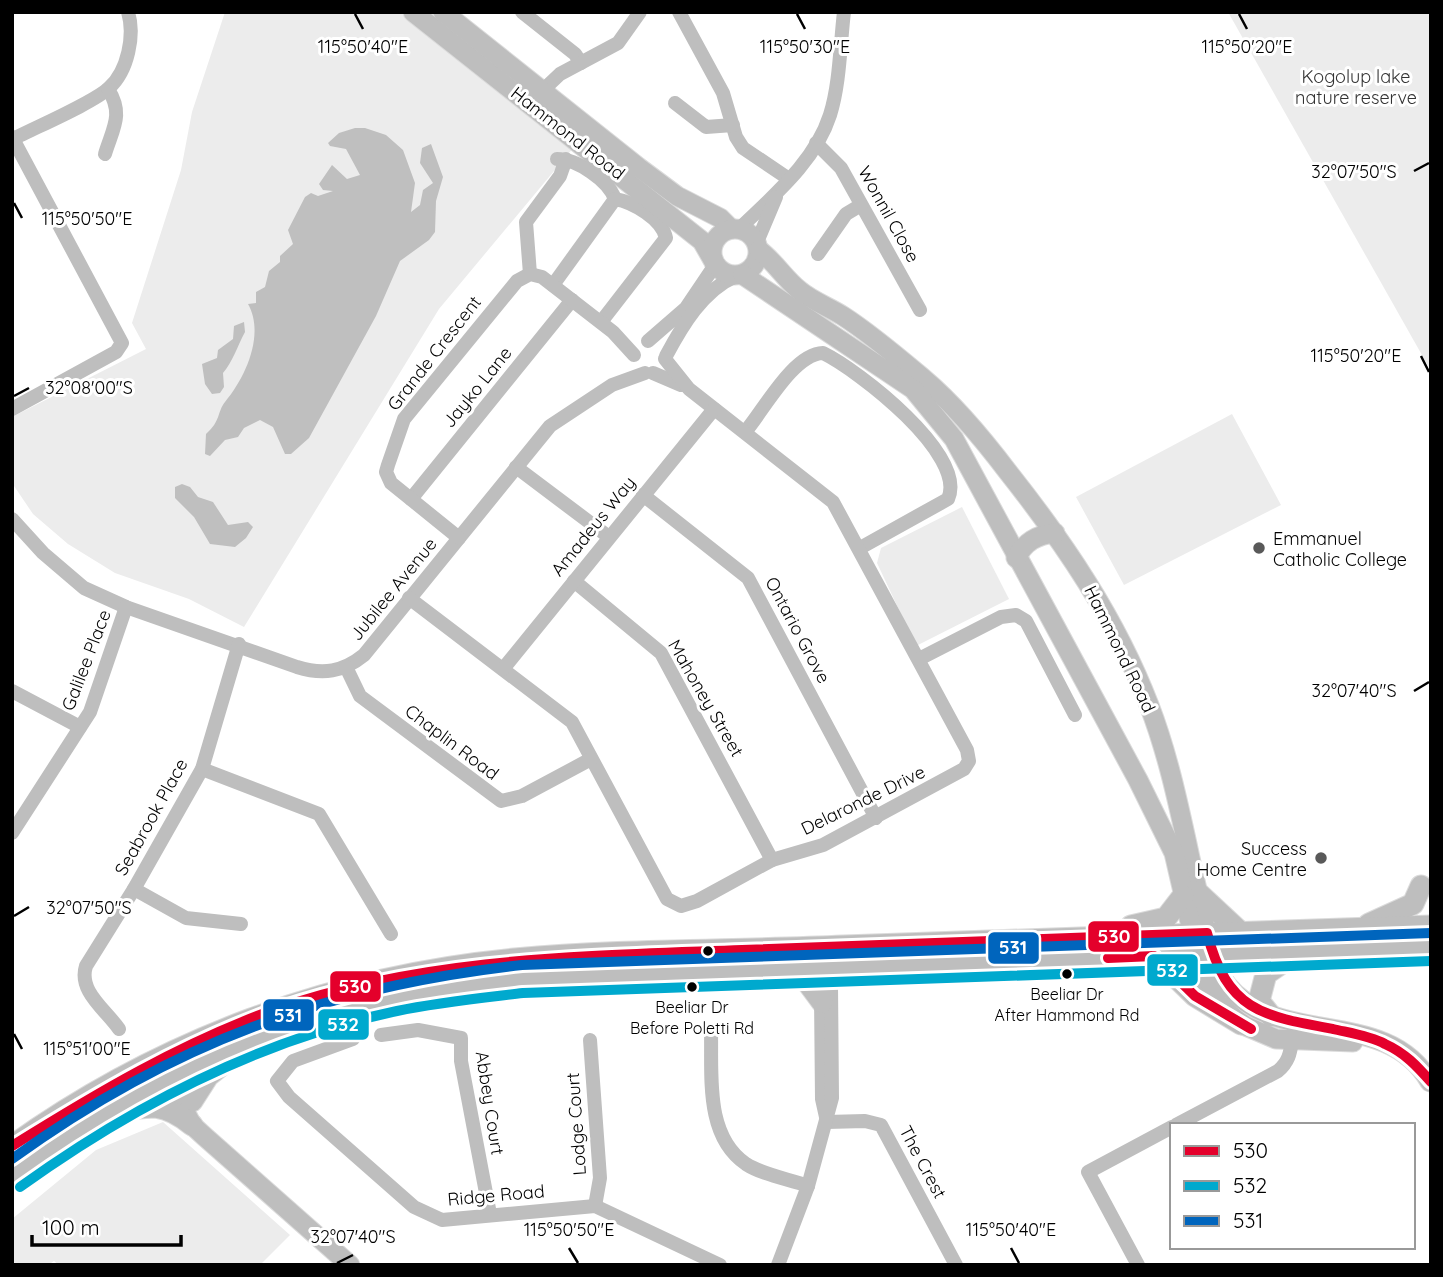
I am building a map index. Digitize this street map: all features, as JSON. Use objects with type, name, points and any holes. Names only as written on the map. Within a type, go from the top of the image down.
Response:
[{"type":"highway","points":[[1357,929],[1410,906],[1421,886]]},
{"type":"highway","points":[[1059,938],[1166,918],[1190,894],[1240,932]]},
{"type":"highway","points":[[12,1176],[96,1118],[174,1075],[250,1041],[376,1001],[522,979],[1154,956],[1240,932],[1431,926]]},
{"type":"highway","points":[[12,1146],[116,1081],[247,1019],[345,988],[504,960],[1059,938],[1299,951],[1431,947]]},
{"type":"highway","points":[[1271,1016],[1259,1000],[1266,974],[1299,951]]},
{"type":"highway","points":[[1154,956],[1195,996],[1241,1024]]},
{"type":"highway","points":[[799,971],[822,1002]]},
{"type":"highway","points":[[192,1101],[208,1076],[250,1041]]},
{"type":"highway","points":[[96,1118],[161,1107],[175,1112],[192,1125]]},
{"type":"main road","name":"Hammond Road","points":[[413,12],[702,241],[715,264]]},
{"type":"main road","name":"Hammond Road","points":[[443,12],[541,92],[677,196],[720,218],[735,229]]},
{"type":"main road","points":[[735,229],[750,233],[758,246],[755,265],[740,275],[721,271],[715,264],[713,245],[717,238],[735,229]]},
{"type":"main road","name":"Hammond Road","points":[[758,246],[798,290],[845,318],[926,381],[992,452],[1055,533],[1092,587],[1149,705],[1177,800],[1190,894],[1210,991],[1241,1024],[1276,1039],[1293,1032]]},
{"type":"main road","name":"Hammond Road","points":[[740,275],[913,389],[937,416],[969,465],[1016,558],[1153,810],[1190,894]]},
{"type":"main road","points":[[969,465],[992,452]]},
{"type":"main road","points":[[1016,558],[1022,547],[1039,535],[1055,533]]},
{"type":"main road","points":[[1153,810],[1177,800]]},
{"type":"main road","name":"Hammond Road","points":[[1202,944],[1228,986],[1242,1000],[1293,1032],[1352,1041],[1378,1050],[1431,1082]]},
{"type":"main road","points":[[247,1019],[180,1065],[172,1086],[192,1125],[350,1265]]},
{"type":"main road","points":[[116,1081],[142,1074],[174,1075],[184,1084],[217,1146]]},
{"type":"street","points":[[13,408],[116,352],[121,343],[13,138],[108,89],[120,75],[133,29],[128,12]]},
{"type":"street","points":[[522,12],[575,54],[581,63]]},
{"type":"street","points":[[541,92],[560,74],[618,43],[640,12]]},
{"type":"street","points":[[680,12],[723,93],[743,148],[789,179]]},
{"type":"street","points":[[735,229],[777,195],[816,144],[830,115],[844,12]]},
{"type":"street","points":[[105,153],[118,115],[117,103],[108,89]]},
{"type":"street","points":[[675,103],[706,127],[733,125]]},
{"type":"street","name":"Wonnil Close","points":[[816,144],[841,168],[920,310]]},
{"type":"street","points":[[601,322],[666,238],[663,228],[636,206],[615,199],[602,182],[571,159],[561,159],[560,176],[526,222],[530,274],[539,276],[552,285],[613,332],[634,356],[636,367],[649,373],[662,367],[680,331],[705,299],[724,281],[740,275]]},
{"type":"street","points":[[758,246],[777,195]]},
{"type":"street","points":[[552,285],[615,199]]},
{"type":"street","points":[[818,254],[846,214],[861,205]]},
{"type":"street","points":[[634,356],[645,342],[686,308],[715,264]]},
{"type":"street","name":"Grande Crescent","points":[[459,538],[391,483],[386,472],[404,419],[517,281],[530,274]]},
{"type":"street","name":"Jayko Lane","points":[[411,499],[572,300]]},
{"type":"street","points":[[613,332],[661,346],[666,357]]},
{"type":"street","points":[[746,432],[799,363],[807,356],[823,353],[920,427],[949,478],[948,499],[860,548]]},
{"type":"street","name":"Jubilee Avenue","points":[[612,385],[634,356]]},
{"type":"street","name":"Delaronde Drive","points":[[410,598],[572,722],[667,899],[681,906],[697,901],[772,860],[822,845],[959,774],[969,761],[967,750],[860,548],[830,498],[689,389],[666,357]]},
{"type":"street","name":"Delaronde Drive","points":[[649,373],[689,389]]},
{"type":"street","name":"Jubilee Avenue","points":[[346,667],[365,655],[550,426],[612,385],[649,373]]},
{"type":"street","name":"Amadeus Way","points":[[503,669],[714,409]]},
{"type":"street","points":[[516,467],[609,537]]},
{"type":"street","name":"Ontario Grove","points":[[643,495],[748,578],[876,818]]},
{"type":"street","points":[[12,519],[43,554],[84,588],[127,607],[310,671],[324,672],[346,667]]},
{"type":"street","name":"Mahoney Street","points":[[574,581],[661,653],[772,860]]},
{"type":"street","name":"Galilee Place","points":[[12,833],[90,712],[127,607]]},
{"type":"street","points":[[919,659],[1001,617],[1016,615],[1026,621],[1075,716]]},
{"type":"street","name":"Seabrook Place","points":[[119,1029],[86,990],[82,977],[202,769],[239,644]]},
{"type":"street","name":"Chaplin Road","points":[[346,667],[360,696],[496,799],[514,800],[591,759]]},
{"type":"street","points":[[12,691],[80,727]]},
{"type":"street","points":[[202,769],[319,814],[391,934]]},
{"type":"street","points":[[134,889],[186,918],[241,924]]},
{"type":"street","points":[[827,1122],[822,1099],[821,985],[826,970],[842,947]]},
{"type":"street","points":[[778,1265],[808,1186],[832,1098],[831,985],[826,970],[817,959],[801,948]]},
{"type":"street","name":"Abbey Court","points":[[381,1035],[418,1030],[461,1038],[461,1061],[490,1214]]},
{"type":"street","points":[[1180,1123],[1287,1064],[1293,1032]]},
{"type":"street","points":[[711,1033],[716,1115],[725,1144],[748,1165],[808,1186]]},
{"type":"street","name":"Ridge Road","points":[[353,1039],[293,1061],[277,1081],[289,1097],[414,1207],[442,1220],[594,1206],[720,1265]]},
{"type":"street","name":"Lodge Court","points":[[590,1040],[600,1178],[594,1206]]},
{"type":"street","name":"The Crest","points":[[827,1122],[865,1121],[881,1125],[956,1265]]},
{"type":"street","points":[[1138,1265],[1088,1172],[1170,1128]]},
{"type":"green space","points":[[225,12],[416,12],[574,147],[439,309],[244,627],[189,599],[115,573],[68,544],[33,514],[12,483],[12,417],[146,349],[132,323],[181,170],[192,112]]},
{"type":"green space","name":"Kogolup lake nature reserve","points":[[1228,12],[1431,12],[1431,371]]},
{"type":"green space","points":[[1232,414],[1281,505],[1124,585],[1076,497]]},
{"type":"green space","points":[[962,507],[1009,599],[916,646],[877,563],[881,548]]},
{"type":"green space","points":[[163,1122],[290,1235],[260,1265],[59,1265],[54,1261],[48,1265],[12,1265],[12,1219],[96,1150]]},
{"type":"shaded area","points":[[365,128],[386,135],[403,150],[415,183],[411,212],[420,205],[423,190],[433,183],[420,163],[422,148],[431,144],[443,177],[436,201],[435,232],[429,240],[400,261],[376,316],[309,438],[291,454],[285,454],[273,427],[260,420],[244,428],[238,437],[225,440],[210,456],[205,454],[206,434],[240,380],[251,355],[255,328],[248,304],[256,303],[256,292],[265,287],[269,271],[280,262],[280,256],[293,244],[288,230],[305,197],[311,193],[318,196],[333,191],[323,190],[319,184],[332,165],[347,179],[360,175],[346,149],[330,146],[328,143],[339,133]]},
{"type":"shaded area","points":[[244,322],[245,332],[223,373],[224,387],[220,393],[212,394],[205,384],[202,364],[217,358],[218,350],[233,339],[234,326]]},
{"type":"shaded area","points":[[182,484],[190,487],[198,497],[213,502],[228,525],[248,522],[253,527],[246,538],[235,547],[210,544],[194,517],[175,498],[175,487]]},
{"type":"transit line","name":"530","points":[[12,1146],[140,1070],[207,1037],[276,1009],[333,992],[448,969],[624,954],[1207,933],[1225,979],[1250,1005],[1286,1019],[1379,1041],[1405,1056],[1431,1082]]},
{"type":"transit line","name":"531","points":[[12,1159],[72,1118],[192,1052],[317,1005],[382,988],[450,975],[522,965],[1431,933]]},
{"type":"transit line","name":"530","points":[[1108,958],[1154,956],[1195,996],[1251,1029]]},
{"type":"transit line","name":"532","points":[[20,1187],[63,1157],[153,1103],[247,1058],[346,1024],[428,1005],[523,993],[1431,961]]},
{"type":"place","name":"Emmanuel Catholic College","points":[[1259,548]]},
{"type":"place","name":"Success Home Centre","points":[[1321,858]]},
{"type":"place","name":"Beeliar Dr After Hammond Rd","points":[[1067,974]]},
{"type":"place","name":"Beeliar Dr Before Poletti Rd","points":[[692,987]]}]
